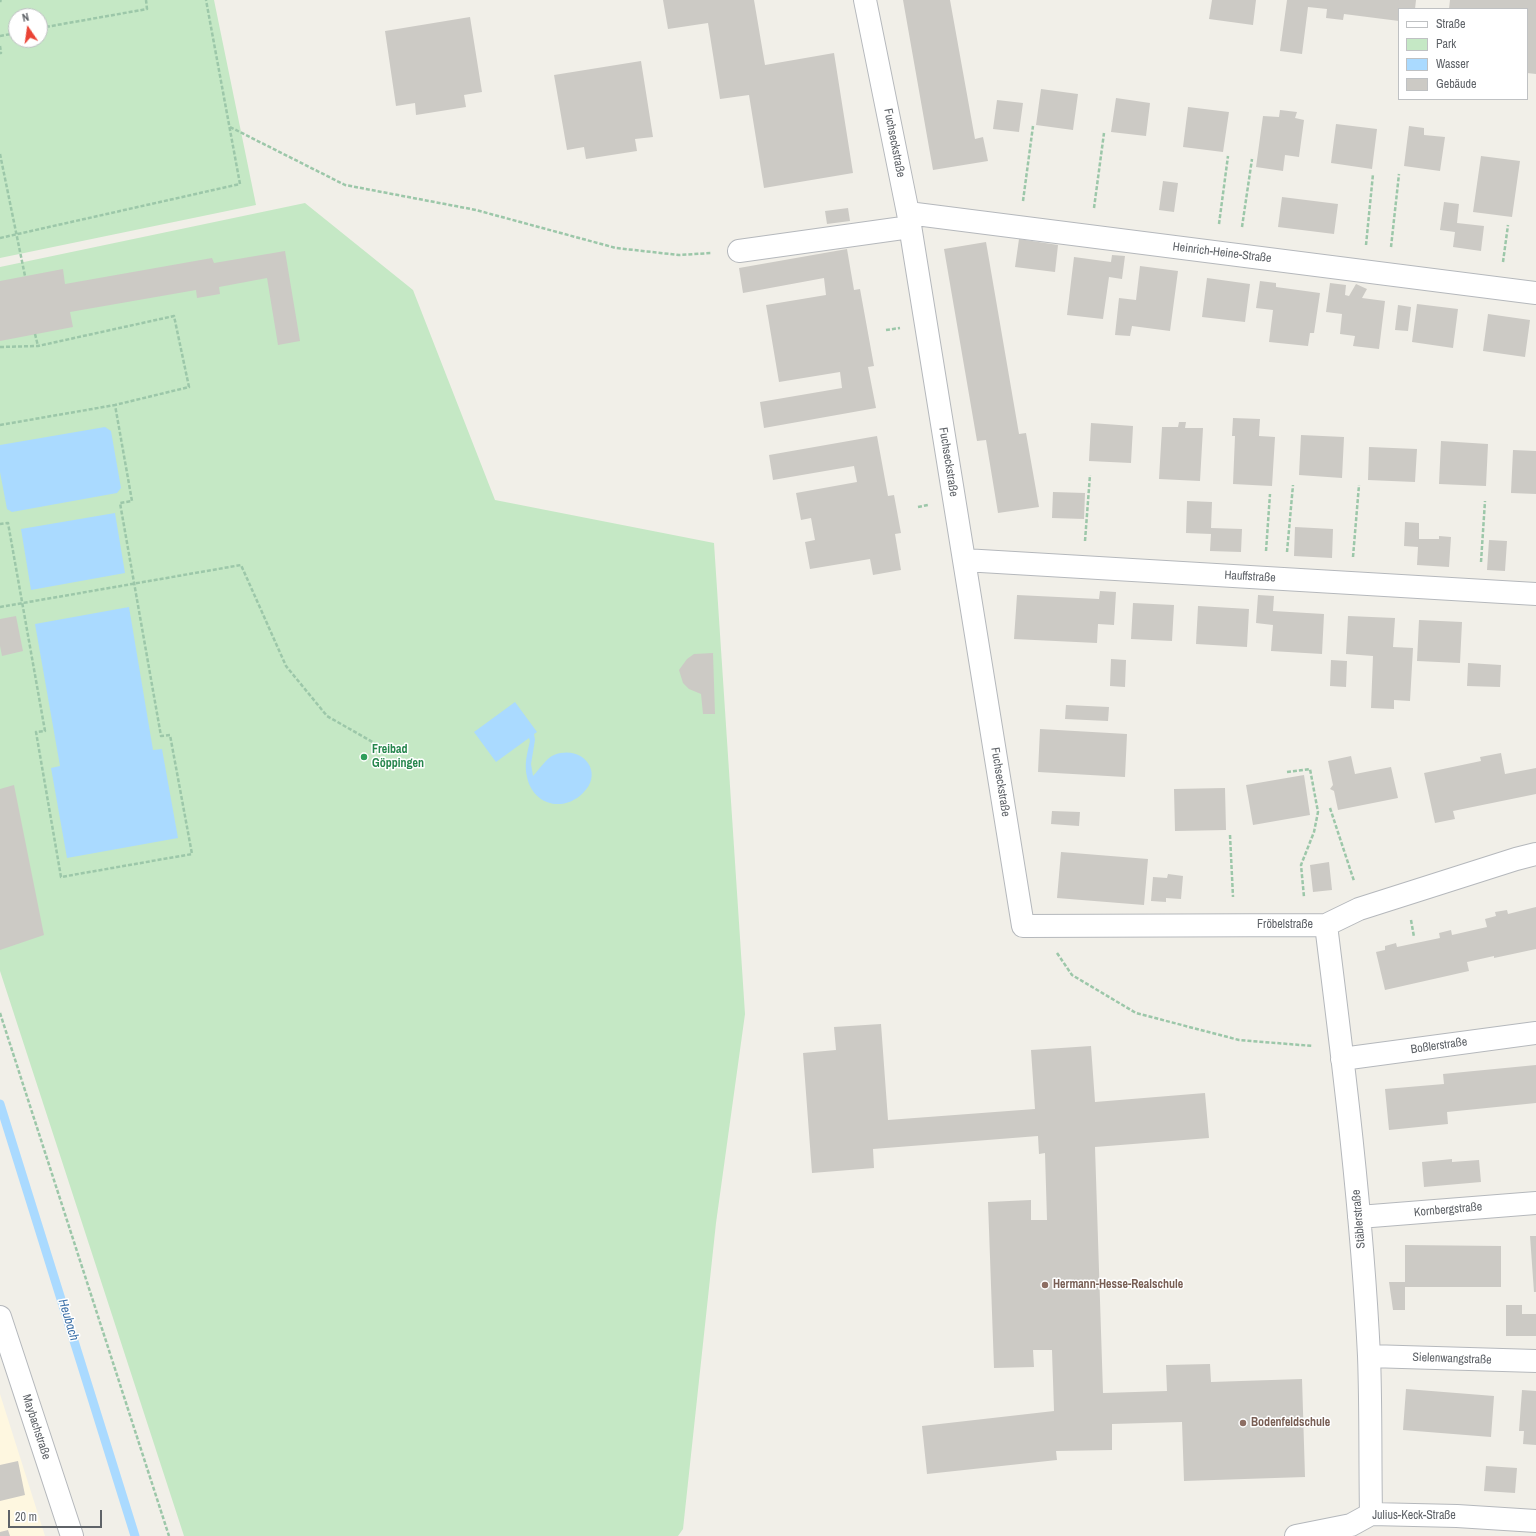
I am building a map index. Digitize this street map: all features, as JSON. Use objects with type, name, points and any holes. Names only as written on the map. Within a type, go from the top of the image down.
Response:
[{"type":"street","name":"Fuchseckstraße","points":[[865,0],[909,220],[964,560],[1030,926]]},
{"type":"street","name":"Heinrich-Heine-Straße","points":[[739,251],[909,220],[1019,227],[1536,294]]},
{"type":"street","name":"Hauffstraße","points":[[964,560],[1536,594]]},
{"type":"street","name":"Fröbelstraße","points":[[1030,926],[1316,925],[1364,908],[1516,859],[1536,854]]},
{"type":"street","name":"Stäblerstraße","points":[[1316,925],[1342,1053],[1359,1217],[1369,1356],[1371,1514]]},
{"type":"street","name":"Boßlerstraße","points":[[1342,1053],[1536,1033]]},
{"type":"street","name":"Kornbergstraße","points":[[1359,1217],[1536,1203]]},
{"type":"street","name":"Maybachstraße","points":[[0,1317],[72,1536]]},
{"type":"street","name":"Sielenwangstraße","points":[[1369,1356],[1536,1361]]},
{"type":"street","name":"Julius-Keck-Straße","points":[[1296,1536],[1351,1525],[1371,1514],[1457,1516],[1536,1521]]},
{"type":"path","points":[[48,27],[147,9],[146,0]]},
{"type":"path","points":[[0,238],[240,184],[206,0]]},
{"type":"path","points":[[0,46],[0,53]]},
{"type":"path","points":[[1019,227],[1033,126]]},
{"type":"path","points":[[230,127],[344,185],[476,210],[616,248],[679,255],[739,251]]},
{"type":"path","points":[[1091,237],[1104,133]]},
{"type":"path","points":[[0,154],[25,276]]},
{"type":"path","points":[[1215,252],[1228,156]]},
{"type":"path","points":[[1238,255],[1252,159]]},
{"type":"path","points":[[1362,271],[1374,174]]},
{"type":"path","points":[[1388,274],[1399,174]]},
{"type":"path","points":[[1500,289],[1508,225]]},
{"type":"path","points":[[0,347],[38,346],[174,316],[189,387],[115,405],[0,425]]},
{"type":"path","points":[[35,334],[38,346]]},
{"type":"path","points":[[0,524],[8,523],[45,731],[36,732],[61,877],[192,854],[170,735],[161,736],[120,503],[132,501],[115,405]]},
{"type":"path","points":[[1084,568],[1090,475]]},
{"type":"path","points":[[1274,578],[1293,485]]},
{"type":"path","points":[[1350,583],[1359,485]]},
{"type":"path","points":[[1270,494],[1274,578]]},
{"type":"path","points":[[1479,590],[1485,501]]},
{"type":"path","points":[[0,608],[240,566],[286,666],[327,716],[376,744]]},
{"type":"path","points":[[1287,772],[1310,769],[1318,812],[1314,832],[1301,865],[1316,925]]},
{"type":"path","points":[[1330,808],[1364,908]]},
{"type":"path","points":[[1230,835],[1235,926]]},
{"type":"path","points":[[1030,926],[1072,975],[1136,1013],[1239,1040],[1342,1053]]},
{"type":"path","points":[[0,1013],[169,1536]]},
{"type":"shaded area","points":[[0,1394],[45,1536],[0,1536]]},
{"type":"green space","points":[[0,0],[214,0],[256,205],[0,258]]},
{"type":"green space","name":"Freibad Göppingen","points":[[305,203],[413,290],[495,500],[714,543],[745,1014],[716,1223],[683,1529],[678,1536],[184,1536],[0,971],[0,267]]},
{"type":"water","points":[[105,427],[111,431],[121,488],[117,493],[12,512],[7,509],[0,472],[0,445]]},
{"type":"water","points":[[115,513],[125,573],[31,590],[21,529]]},
{"type":"water","points":[[129,607],[153,750],[162,749],[178,838],[67,858],[51,768],[60,766],[35,624]]},
{"type":"water","points":[[515,702],[537,732],[534,734],[535,740],[531,764],[533,776],[545,761],[554,755],[573,753],[587,762],[591,769],[592,777],[589,785],[583,793],[575,799],[567,803],[550,803],[542,800],[535,794],[530,787],[526,772],[526,759],[530,741],[529,738],[496,762],[474,732]]},
{"type":"building","points":[[663,0],[754,0],[765,65],[834,53],[853,173],[764,188],[749,95],[720,99],[708,23],[668,29]]},
{"type":"building","points":[[903,0],[950,0],[975,139],[983,137],[988,161],[933,170]]},
{"type":"building","points":[[1212,0],[1256,0],[1253,25],[1209,19]]},
{"type":"building","points":[[1287,0],[1416,0],[1415,8],[1398,8],[1398,21],[1344,14],[1343,20],[1326,18],[1327,9],[1308,7],[1302,54],[1280,51]]},
{"type":"building","points":[[1450,0],[1536,0],[1536,74],[1528,73],[1528,8],[1449,8]]},
{"type":"building","points":[[470,17],[482,92],[464,95],[466,107],[416,115],[415,103],[396,106],[385,31]]},
{"type":"building","points":[[641,61],[653,137],[635,139],[637,151],[586,159],[584,147],[567,150],[554,75]]},
{"type":"building","points":[[1041,89],[1078,94],[1073,130],[1036,125]]},
{"type":"building","points":[[1116,98],[1150,103],[1146,136],[1111,132]]},
{"type":"building","points":[[997,100],[1023,103],[1019,132],[993,129]]},
{"type":"building","points":[[1188,107],[1229,112],[1223,152],[1183,147]]},
{"type":"building","points":[[1280,110],[1297,112],[1295,118],[1304,120],[1299,157],[1285,155],[1283,171],[1256,167],[1263,116],[1279,117]]},
{"type":"building","points":[[1336,124],[1377,129],[1372,169],[1331,163]]},
{"type":"building","points":[[1409,126],[1424,128],[1424,135],[1445,137],[1440,171],[1404,166]]},
{"type":"building","points":[[1481,156],[1520,161],[1512,217],[1473,212]]},
{"type":"building","points":[[1163,181],[1178,183],[1174,212],[1159,210]]},
{"type":"building","points":[[1282,197],[1338,204],[1334,234],[1278,227]]},
{"type":"building","points":[[1444,202],[1459,204],[1457,223],[1484,226],[1481,251],[1453,247],[1455,232],[1440,230]]},
{"type":"building","points":[[848,208],[850,221],[827,224],[825,211]]},
{"type":"building","points":[[1019,239],[1058,245],[1055,272],[1015,267]]},
{"type":"building","points":[[986,242],[1019,434],[1026,433],[1039,507],[998,513],[986,440],[977,441],[944,249]]},
{"type":"building","points":[[847,249],[854,290],[860,289],[874,366],[868,367],[876,408],[764,428],[760,402],[842,388],[840,372],[779,382],[766,305],[826,295],[824,278],[743,293],[739,268]]},
{"type":"building","points":[[285,251],[300,341],[278,345],[267,278],[219,287],[220,294],[197,298],[196,290],[70,312],[73,327],[0,341],[0,281],[63,269],[65,284],[212,258],[214,263]]},
{"type":"building","points":[[1112,255],[1125,256],[1122,279],[1109,277],[1103,319],[1067,315],[1074,257],[1111,262]]},
{"type":"building","points":[[1140,266],[1178,271],[1170,331],[1132,326],[1130,336],[1115,335],[1119,298],[1136,300]]},
{"type":"building","points":[[1207,278],[1250,284],[1245,322],[1202,317]]},
{"type":"building","points":[[1260,281],[1276,283],[1276,287],[1320,293],[1314,333],[1310,333],[1308,346],[1269,342],[1273,310],[1256,308]]},
{"type":"building","points":[[1330,283],[1346,285],[1345,295],[1349,296],[1356,284],[1367,289],[1362,298],[1385,301],[1379,349],[1353,346],[1355,336],[1340,334],[1342,314],[1326,312]]},
{"type":"building","points":[[1417,304],[1458,309],[1453,348],[1412,342]]},
{"type":"building","points":[[1398,305],[1411,307],[1408,331],[1395,330]]},
{"type":"building","points":[[1488,314],[1530,320],[1525,357],[1483,351]]},
{"type":"building","points":[[1233,418],[1260,419],[1259,436],[1275,437],[1272,486],[1233,484],[1235,436],[1232,436]]},
{"type":"building","points":[[1179,422],[1186,422],[1185,428],[1203,428],[1200,481],[1159,479],[1162,427],[1178,427]]},
{"type":"building","points":[[1091,423],[1133,426],[1131,463],[1089,461]]},
{"type":"building","points":[[1301,435],[1344,437],[1342,478],[1299,475]]},
{"type":"building","points":[[877,436],[888,496],[894,495],[901,533],[895,534],[901,570],[873,575],[870,559],[810,569],[805,542],[815,540],[811,518],[801,520],[796,493],[857,482],[854,466],[773,480],[769,455]]},
{"type":"building","points":[[1441,441],[1488,444],[1486,486],[1439,484]]},
{"type":"building","points":[[1369,447],[1417,449],[1415,482],[1368,480]]},
{"type":"building","points":[[1513,450],[1536,451],[1536,494],[1511,493]]},
{"type":"building","points":[[1053,492],[1085,493],[1084,519],[1052,518]]},
{"type":"building","points":[[1187,501],[1212,502],[1211,528],[1242,529],[1241,552],[1210,551],[1211,534],[1186,533]]},
{"type":"building","points":[[1405,522],[1419,523],[1419,539],[1439,539],[1439,536],[1451,537],[1449,567],[1417,565],[1418,547],[1404,546]]},
{"type":"building","points":[[1295,527],[1333,529],[1332,558],[1294,556]]},
{"type":"building","points":[[1489,540],[1507,541],[1505,571],[1487,570]]},
{"type":"building","points":[[1100,591],[1116,592],[1114,625],[1098,624],[1097,643],[1014,639],[1017,595],[1099,599]]},
{"type":"building","points":[[1258,595],[1274,596],[1273,611],[1324,614],[1322,654],[1271,651],[1273,625],[1256,623]]},
{"type":"building","points":[[1133,603],[1174,605],[1172,641],[1131,639]]},
{"type":"building","points":[[1198,606],[1249,609],[1247,647],[1196,644]]},
{"type":"building","points":[[16,616],[23,651],[2,656],[0,646],[0,619]]},
{"type":"building","points":[[1348,616],[1395,618],[1393,647],[1413,648],[1410,701],[1394,700],[1394,709],[1371,708],[1373,656],[1346,654]]},
{"type":"building","points":[[1419,620],[1462,622],[1460,663],[1417,661]]},
{"type":"building","points":[[713,653],[715,714],[703,714],[701,694],[689,689],[683,683],[679,670],[687,659],[694,654]]},
{"type":"building","points":[[1111,659],[1126,660],[1125,687],[1110,686]]},
{"type":"building","points":[[1331,660],[1347,661],[1346,687],[1330,686]]},
{"type":"building","points":[[1468,663],[1501,665],[1500,687],[1467,686]]},
{"type":"building","points":[[1066,705],[1109,707],[1108,721],[1065,719]]},
{"type":"building","points":[[1040,729],[1127,734],[1125,777],[1038,772]]},
{"type":"building","points":[[1501,753],[1505,774],[1536,768],[1536,794],[1453,811],[1455,819],[1435,823],[1424,773],[1481,761],[1480,757]]},
{"type":"building","points":[[1351,756],[1355,774],[1391,767],[1398,798],[1338,810],[1334,791],[1330,789],[1333,785],[1328,761]]},
{"type":"building","points":[[1304,775],[1310,815],[1253,825],[1246,785]]},
{"type":"building","points":[[14,785],[44,935],[0,950],[0,789]]},
{"type":"building","points":[[1225,788],[1226,830],[1175,831],[1174,789]]},
{"type":"building","points":[[1052,811],[1080,812],[1079,826],[1051,824]]},
{"type":"building","points":[[1061,852],[1148,859],[1144,905],[1057,898]]},
{"type":"building","points":[[1329,862],[1332,890],[1313,892],[1310,865]]},
{"type":"building","points":[[1168,874],[1183,876],[1181,899],[1166,898],[1166,902],[1151,901],[1153,877],[1167,878]]},
{"type":"building","points":[[1536,907],[1536,949],[1467,962],[1469,971],[1385,990],[1376,952],[1385,950],[1385,946],[1396,943],[1397,947],[1440,938],[1439,933],[1451,930],[1452,935],[1487,927],[1485,919],[1496,916],[1495,912],[1507,910],[1508,914]]},
{"type":"building","name":"Hermann-Hesse-Realschule","points":[[881,1024],[888,1120],[1035,1109],[1031,1050],[1091,1046],[1095,1102],[1205,1093],[1209,1138],[1095,1147],[1103,1393],[1167,1391],[1166,1365],[1210,1364],[1211,1382],[1302,1379],[1305,1477],[1184,1481],[1182,1422],[1112,1424],[1112,1450],[1056,1451],[1057,1460],[927,1474],[922,1426],[1054,1411],[1052,1350],[1033,1350],[1034,1367],[994,1368],[988,1202],[1031,1200],[1031,1220],[1047,1220],[1045,1153],[1039,1154],[1038,1136],[873,1149],[874,1168],[812,1173],[803,1053],[836,1050],[834,1027]]},
{"type":"building","points":[[1536,1065],[1536,1103],[1447,1112],[1448,1124],[1389,1130],[1385,1089],[1444,1084],[1443,1074]]},
{"type":"building","points":[[1452,1159],[1452,1162],[1479,1160],[1481,1182],[1424,1187],[1422,1162]]},
{"type":"building","points":[[1530,1236],[1536,1236],[1536,1292],[1534,1292]]},
{"type":"building","points":[[1405,1245],[1501,1246],[1501,1287],[1405,1287],[1405,1310],[1393,1310],[1389,1282],[1405,1282]]},
{"type":"building","points":[[1506,1305],[1522,1305],[1522,1314],[1536,1314],[1536,1336],[1506,1336]]},
{"type":"building","points":[[1406,1389],[1494,1396],[1491,1437],[1403,1430]]},
{"type":"building","points":[[1522,1390],[1536,1391],[1536,1445],[1523,1444],[1524,1431],[1519,1431]]},
{"type":"building","points":[[18,1461],[25,1495],[0,1501],[0,1465]]},
{"type":"building","points":[[1486,1466],[1517,1468],[1515,1493],[1484,1491]]},
{"type":"building","points":[[8,1530],[10,1536],[0,1536],[0,1532]]},
{"type":"waterway","name":"Heubach","points":[[0,1104],[135,1536]]},
{"type":"place","name":"Freibad Göppingen","points":[[364,757]]},
{"type":"place","name":"Hermann-Hesse-Realschule","points":[[1045,1285]]},
{"type":"place","name":"Bodenfeldschule","points":[[1243,1423]]}]
